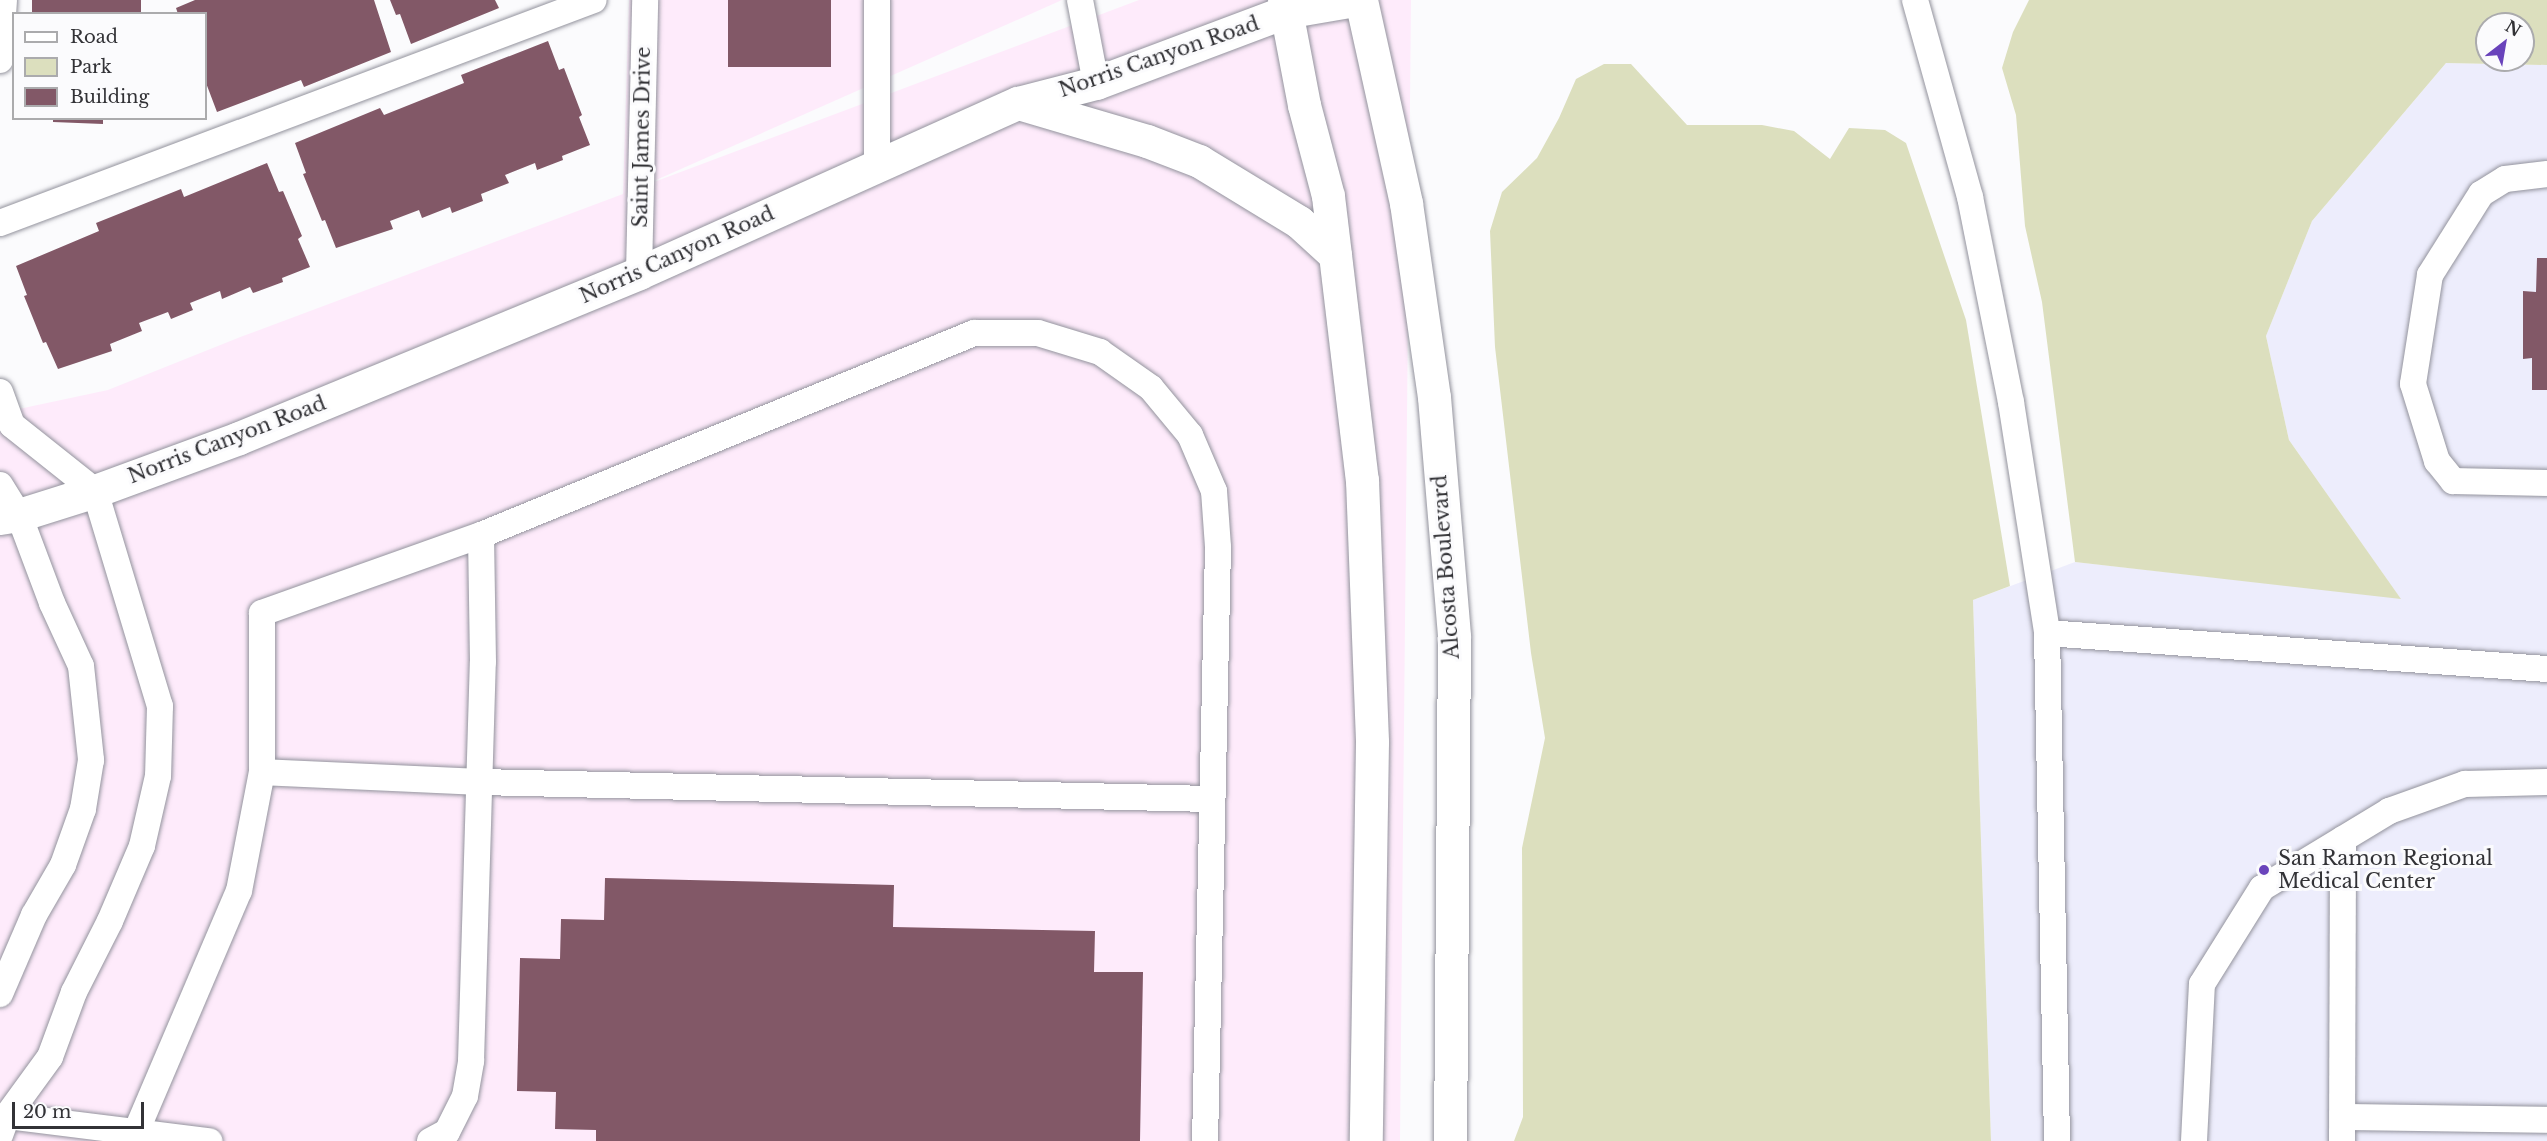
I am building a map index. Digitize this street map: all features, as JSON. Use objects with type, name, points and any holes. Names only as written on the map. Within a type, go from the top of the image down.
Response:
[{"type":"main road","name":"Norris Canyon Road","points":[[9,517],[95,491],[239,438],[639,273],[1018,103],[1096,83],[1284,6],[1355,0]]},
{"type":"main road","name":"Alcosta Boulevard","points":[[1360,0],[1406,203],[1434,397],[1454,637],[1450,1141]]},
{"type":"main road","points":[[1284,6],[1304,105],[1328,196],[1362,480],[1372,742],[1366,1141]]},
{"type":"main road","points":[[1018,103],[1147,141],[1199,161],[1299,222],[1335,255]]},
{"type":"lane","points":[[0,60],[4,0]]},
{"type":"lane","points":[[0,223],[594,0]]},
{"type":"lane","name":"Saint James Drive","points":[[639,273],[645,0]]},
{"type":"lane","points":[[877,0],[878,166]]},
{"type":"lane","points":[[1080,0],[1096,83]]},
{"type":"lane","points":[[1915,0],[1970,197],[2011,402],[2047,633],[2057,1141]]},
{"type":"lane","points":[[2547,174],[2505,179],[2481,194],[2430,275],[2413,384],[2437,461],[2453,481],[2547,483]]},
{"type":"lane","points":[[136,1132],[239,891],[262,772],[262,614],[481,535],[974,333],[1038,333],[1100,352],[1151,388],[1190,435],[1214,491],[1218,547],[1205,1141]]},
{"type":"lane","points":[[0,392],[12,425],[95,491],[160,706],[158,776],[142,846],[110,921],[74,992],[50,1057],[2,1119]]},
{"type":"lane","points":[[0,485],[9,517],[81,666],[91,760],[83,808],[63,865],[34,915],[0,994]]},
{"type":"lane","points":[[430,1141],[447,1132],[465,1096],[471,1061],[483,662],[481,535]]},
{"type":"lane","points":[[2047,633],[2547,669]]},
{"type":"lane","points":[[262,772],[479,782],[1212,799]]},
{"type":"lane","points":[[2194,1141],[2202,984],[2262,888],[2390,811],[2465,783],[2547,782]]},
{"type":"lane","points":[[2343,839],[2343,1129],[2547,1120]]},
{"type":"lane","points":[[2,1119],[209,1141]]},
{"type":"shaded area","points":[[629,0],[1062,0],[638,188],[1139,0],[1411,0],[1400,1141],[0,1141],[0,413],[108,390],[243,336],[623,194]]},
{"type":"shaded area","name":"San Ramon Regional Medical Center","points":[[2446,63],[2475,64],[2475,72],[2535,72],[2535,65],[2547,65],[2547,1141],[1991,1141],[1973,600],[2075,562],[2400,598],[2289,440],[2266,336],[2312,221]]},
{"type":"green space","points":[[2029,0],[2547,0],[2547,65],[2535,65],[2535,12],[2475,12],[2475,64],[2446,63],[2312,221],[2266,336],[2289,440],[2401,599],[2075,562],[2042,302],[2025,226],[2016,115],[2002,68],[2013,32]]},
{"type":"green space","points":[[1604,64],[1631,64],[1687,125],[1762,125],[1794,131],[1830,159],[1849,128],[1885,130],[1906,143],[1966,320],[2010,586],[1973,600],[1991,1141],[1514,1141],[1523,1117],[1522,848],[1545,738],[1531,653],[1495,347],[1490,231],[1502,192],[1537,158],[1559,118],[1576,79]]},
{"type":"building","points":[[32,0],[141,0],[141,12],[32,12]]},
{"type":"building","points":[[195,0],[374,0],[391,52],[304,87],[301,80],[217,112],[207,86],[207,12],[177,12],[176,8]]},
{"type":"building","points":[[390,0],[495,0],[499,8],[411,44],[400,14],[396,15]]},
{"type":"building","points":[[728,0],[831,0],[831,67],[728,67]]},
{"type":"building","points":[[548,41],[559,70],[564,68],[582,115],[579,117],[590,145],[562,156],[563,160],[537,170],[535,163],[505,175],[509,183],[481,194],[483,201],[452,213],[450,207],[422,218],[419,210],[390,221],[393,229],[336,248],[303,174],[306,173],[295,143],[380,108],[384,115],[464,83],[461,75]]},
{"type":"building","points":[[53,120],[103,120],[103,124],[53,122]]},
{"type":"building","points":[[267,163],[279,192],[283,191],[302,236],[298,239],[310,267],[282,278],[283,282],[253,293],[250,287],[222,299],[220,291],[190,303],[193,310],[171,319],[168,312],[139,323],[142,331],[110,344],[112,351],[58,369],[46,342],[43,343],[24,296],[27,295],[16,266],[99,231],[96,223],[181,189],[184,197]]},
{"type":"building","points":[[2537,258],[2547,258],[2547,390],[2532,390],[2532,358],[2523,359],[2523,291],[2536,292]]},
{"type":"building","points":[[605,878],[894,885],[893,927],[1095,931],[1094,972],[1143,972],[1140,1141],[596,1141],[596,1130],[555,1129],[556,1092],[517,1091],[520,958],[560,959],[561,919],[604,920]]},
{"type":"place","name":"San Ramon Regional Medical Center","points":[[2264,870]]}]
